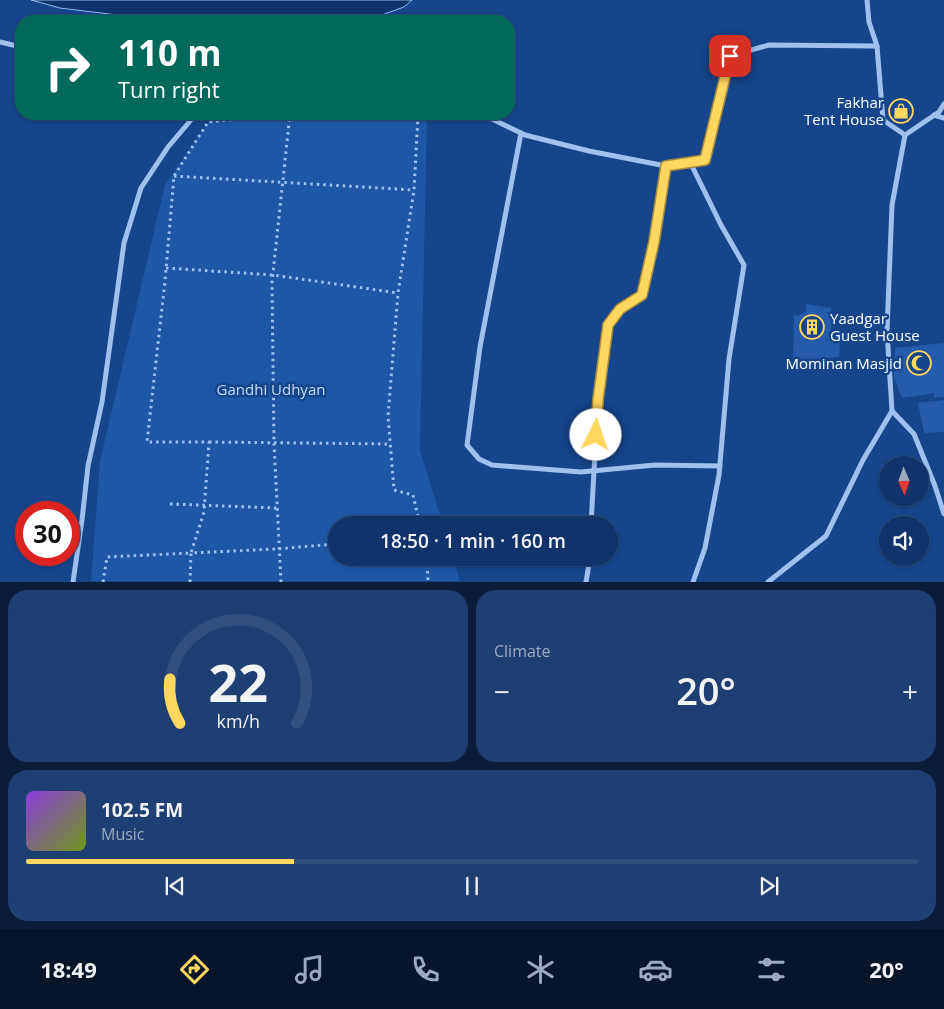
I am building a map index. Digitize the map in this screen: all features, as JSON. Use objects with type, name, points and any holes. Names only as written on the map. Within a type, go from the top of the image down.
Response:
[{"type":"street","points":[[867,0],[870,22],[877,46],[883,120],[905,135]]},
{"type":"street","points":[[0,42],[15,46]]},
{"type":"street","points":[[494,120],[521,133],[589,151],[666,166],[705,160],[730,56],[769,45],[877,46]]},
{"type":"street","points":[[768,582],[826,536],[863,460],[892,411],[887,331],[892,205],[905,135],[934,116],[944,104]]},
{"type":"street","points":[[934,116],[944,118]]},
{"type":"street","points":[[73,582],[88,466],[102,402],[124,243],[141,188],[168,147],[191,120]]},
{"type":"street","points":[[521,133],[480,347],[467,445],[479,459],[492,465],[581,472],[655,465],[720,466]]},
{"type":"street","points":[[690,162],[721,225],[744,264],[729,358],[720,466],[704,548],[692,582]]},
{"type":"street","points":[[592,516],[598,400],[608,325],[620,309],[642,295],[654,242],[666,166]]},
{"type":"street","points":[[892,411],[914,434],[944,514]]},
{"type":"street","points":[[586,582],[589,566]]},
{"type":"path","points":[[228,120],[208,122],[174,176],[147,442],[390,444]]},
{"type":"path","points":[[281,582],[274,443],[272,275],[288,120]]},
{"type":"path","points":[[418,120],[414,190],[398,293],[388,416],[394,490],[413,495],[418,516]]},
{"type":"path","points":[[174,176],[414,190]]},
{"type":"path","points":[[166,268],[272,275],[398,293]]},
{"type":"path","points":[[190,582],[192,553],[204,512],[209,442]]},
{"type":"path","points":[[170,504],[278,508]]},
{"type":"path","points":[[103,582],[107,557],[328,545]]},
{"type":"path","points":[[427,566],[428,582]]},
{"type":"green space","name":"Gandhi Udhyan","points":[[210,120],[427,120],[420,450],[440,516],[328,516],[328,566],[455,566],[460,581],[91,581],[100,461],[165,185]]},
{"type":"shaded area","points":[[31,0],[412,0],[404,7],[382,15],[118,15],[60,8]]},
{"type":"building","name":"Yaadgar Guest House","points":[[806,304],[831,308],[831,339],[840,340],[839,357],[793,362],[794,315],[799,316],[806,311]]},
{"type":"building","name":"Mominan Masjid","points":[[944,343],[944,397],[934,398],[934,393],[902,398],[894,378],[895,348]]},
{"type":"building","points":[[944,400],[944,432],[924,433],[918,403]]},
{"type":"place","name":"Fakhar Tent House","points":[[901,111]]},
{"type":"place","name":"Yaadgar Guest House","points":[[812,327]]},
{"type":"place","name":"Mominan Masjid","points":[[919,363]]},
{"type":"route","points":[[596,435],[598,400],[608,325],[620,309],[642,295],[654,242],[666,166],[705,160],[730,56]]}]
